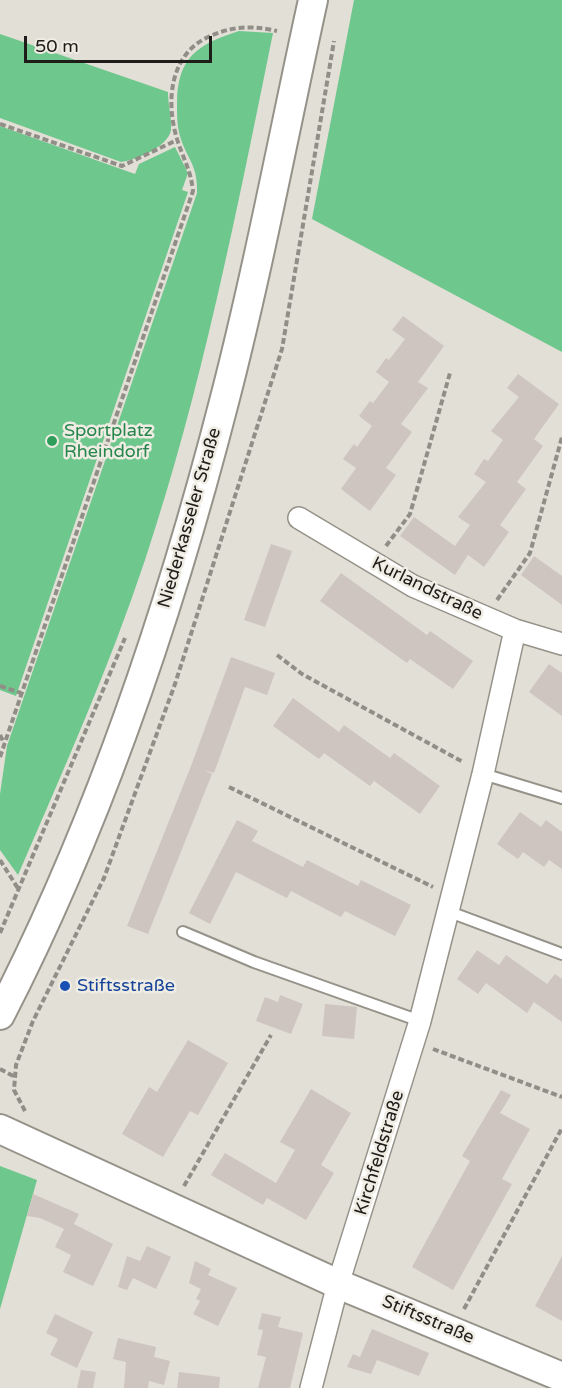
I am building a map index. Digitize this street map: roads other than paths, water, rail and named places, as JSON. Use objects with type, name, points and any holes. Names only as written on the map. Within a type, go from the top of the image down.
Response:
[{"type":"main road","name":"Niederkasseler Straße","points":[[0,1015],[24,969],[110,766],[172,586],[226,397],[313,0]]},
{"type":"main road","name":"Stiftsstraße","points":[[0,1129],[339,1284],[562,1377]]},
{"type":"street","name":"Kurlandstraße","points":[[299,518],[413,586],[515,630],[562,644]]},
{"type":"street","name":"Kirchfeldstraße","points":[[311,1388],[339,1284],[416,1032],[483,771],[515,630]]},
{"type":"lane","points":[[483,771],[562,798]]},
{"type":"lane","points":[[449,902],[562,954]]},
{"type":"lane","points":[[183,932],[416,1032]]},
{"type":"place","name":"Sportplatz Rheindorf","points":[[52,441]]},
{"type":"place","name":"Stiftsstraße","points":[[65,986]]}]
